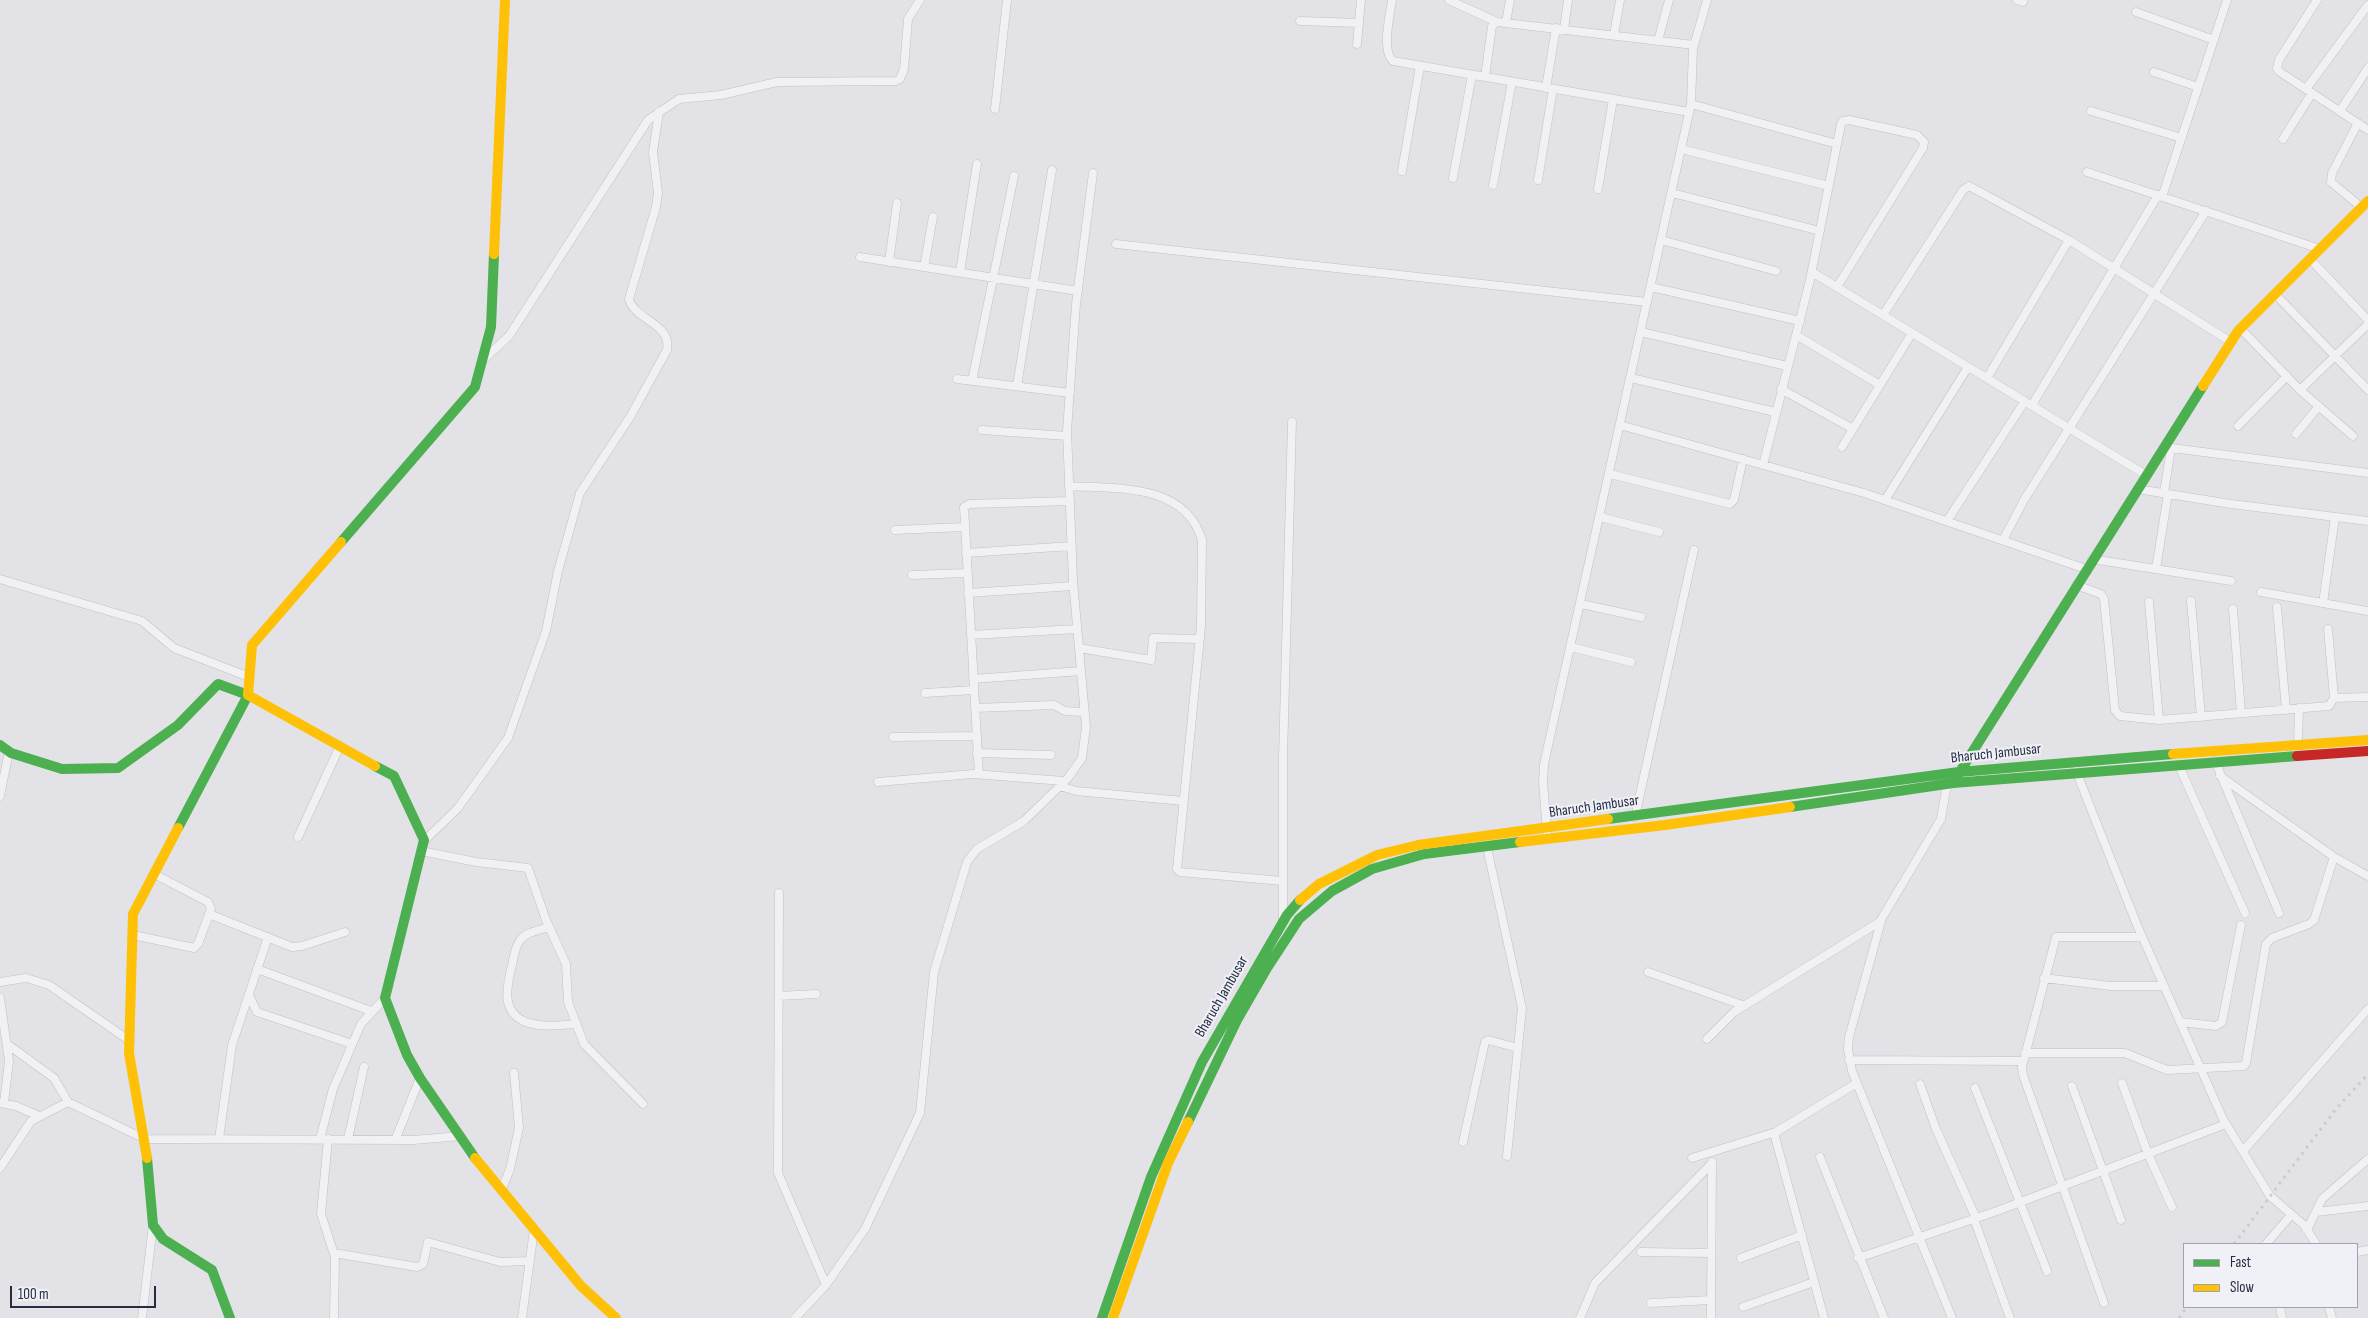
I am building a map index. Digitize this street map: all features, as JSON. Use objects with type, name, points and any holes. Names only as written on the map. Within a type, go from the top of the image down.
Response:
[{"type":"main road","points":[[230,1318],[212,1270],[163,1240],[154,1225],[145,1139],[129,1053],[133,914],[248,695],[252,645],[475,387],[491,327],[505,0]]},
{"type":"main road","points":[[1950,783],[1959,772],[2146,475],[2168,447],[2241,329],[2365,204]]},
{"type":"main road","points":[[0,745],[9,751],[62,769],[118,768],[178,725],[218,684],[248,695],[394,776],[422,846],[385,998],[407,1055],[420,1078],[482,1169],[581,1286],[616,1318]]},
{"type":"main road","name":"Bharuch Jambusar","points":[[1102,1318],[1151,1176],[1202,1062],[1283,922],[1296,903],[1319,884],[1377,855],[1405,847],[1959,772],[2074,761],[2368,740]]},
{"type":"main road","name":"Bharuch Jambusar","points":[[1113,1318],[1168,1163],[1238,1020],[1267,968],[1304,916],[1332,891],[1372,869],[1424,854],[1547,840],[1950,783],[2077,775],[2368,750]]},
{"type":"main road","points":[[1787,796],[1788,807]]},
{"type":"main road","points":[[1296,903],[1304,916]]},
{"type":"street","points":[[482,362],[510,336],[645,124],[659,112],[679,100],[722,95],[777,82],[896,81],[900,79],[904,69],[908,19],[920,0]]},
{"type":"street","points":[[995,109],[1007,0]]},
{"type":"street","points":[[1357,44],[1361,0]]},
{"type":"street","points":[[1392,0],[1387,53],[1393,61],[1614,99],[1690,108],[1837,144]]},
{"type":"street","points":[[1449,0],[1497,22],[1694,45]]},
{"type":"street","points":[[1506,22],[1510,0]]},
{"type":"street","points":[[1538,180],[1560,28],[1568,0]]},
{"type":"street","points":[[1614,35],[1620,0]]},
{"type":"street","points":[[1658,41],[1669,0]]},
{"type":"street","points":[[1547,840],[1543,782],[1544,764],[1672,193],[1690,108],[1694,45],[1706,0]]},
{"type":"street","points":[[1947,521],[2028,403],[2160,196],[2182,138],[2227,0]]},
{"type":"street","points":[[2317,0],[2277,65],[2280,72],[2368,130]]},
{"type":"street","points":[[2282,140],[2309,91],[2368,5]]},
{"type":"street","points":[[2136,12],[2214,40]]},
{"type":"street","points":[[1300,21],[1359,23]]},
{"type":"street","points":[[1485,77],[1492,26],[1497,22]]},
{"type":"street","points":[[1402,171],[1420,66]]},
{"type":"street","points":[[2340,111],[2368,68]]},
{"type":"street","points":[[2154,72],[2198,87]]},
{"type":"street","points":[[1453,178],[1472,75]]},
{"type":"street","points":[[1493,185],[1512,82]]},
{"type":"street","points":[[1598,189],[1614,99]]},
{"type":"street","points":[[2091,110],[2182,138]]},
{"type":"street","points":[[643,1104],[588,1051],[576,1024],[568,998],[566,964],[549,927],[528,868],[476,862],[422,846],[453,814],[508,738],[546,631],[558,571],[580,492],[630,417],[667,350],[668,344],[663,332],[633,307],[629,299],[656,207],[658,194],[653,152],[659,112]]},
{"type":"street","points":[[1763,465],[1812,272],[1841,124],[1846,120],[1917,135],[1924,142],[1923,148],[1837,287]]},
{"type":"street","points":[[2358,123],[2330,178],[2333,186],[2365,204]]},
{"type":"street","points":[[1681,149],[1829,186]]},
{"type":"street","points":[[960,272],[977,164]]},
{"type":"street","points":[[1017,386],[1052,170]]},
{"type":"street","points":[[2087,172],[2320,249]]},
{"type":"street","points":[[795,1318],[867,1225],[921,1109],[934,972],[968,862],[977,849],[1024,821],[1062,784],[1082,758],[1086,733],[1074,586],[1068,436],[1078,291],[1093,173]]},
{"type":"street","points":[[972,380],[1014,176]]},
{"type":"street","points":[[1883,315],[1965,187],[1972,187],[2069,240],[2232,342]]},
{"type":"street","points":[[1672,193],[1820,231]]},
{"type":"street","points":[[889,262],[897,203]]},
{"type":"street","points":[[2003,540],[2024,500],[2206,211]]},
{"type":"street","points":[[924,267],[933,217]]},
{"type":"street","points":[[1661,240],[1776,271]]},
{"type":"street","points":[[1987,378],[2069,240]]},
{"type":"street","points":[[1116,244],[1648,302]]},
{"type":"street","points":[[860,257],[1078,291]]},
{"type":"street","points":[[2300,390],[2368,322],[2310,259]]},
{"type":"street","points":[[1812,272],[2146,475]]},
{"type":"street","points":[[1651,287],[1800,321]]},
{"type":"street","points":[[2275,294],[2368,390]]},
{"type":"street","points":[[2241,329],[2300,390],[2353,436]]},
{"type":"street","points":[[1641,332],[1787,366]]},
{"type":"street","points":[[1842,447],[1912,333]]},
{"type":"street","points":[[1796,335],[1880,385]]},
{"type":"street","points":[[1885,500],[1968,366]]},
{"type":"street","points":[[2238,426],[2287,376]]},
{"type":"street","points":[[1631,378],[1776,412]]},
{"type":"street","points":[[957,379],[1070,393]]},
{"type":"street","points":[[1781,389],[1853,429]]},
{"type":"street","points":[[2296,434],[2319,406]]},
{"type":"street","points":[[1283,922],[1283,758],[1292,422]]},
{"type":"street","points":[[1620,425],[1885,500],[2086,568]]},
{"type":"street","points":[[982,430],[1068,436]]},
{"type":"street","points":[[2156,569],[2166,494],[2168,447],[2368,473]]},
{"type":"street","points":[[1610,474],[1730,504],[1734,500],[1743,459]]},
{"type":"street","points":[[1069,486],[1124,490],[1160,496],[1180,506],[1192,516],[1202,540],[1200,639],[1176,866],[1178,871],[1283,881]]},
{"type":"street","points":[[2137,489],[2231,504],[2368,521]]},
{"type":"street","points":[[979,775],[964,509],[970,504],[1070,501]]},
{"type":"street","points":[[1600,517],[1660,532]]},
{"type":"street","points":[[2323,603],[2336,517]]},
{"type":"street","points":[[895,530],[965,528]]},
{"type":"street","points":[[966,553],[1072,546]]},
{"type":"street","points":[[1634,817],[1694,550]]},
{"type":"street","points":[[2092,559],[2231,581]]},
{"type":"street","points":[[912,575],[967,573]]},
{"type":"street","points":[[0,579],[142,621],[174,648],[250,677]]},
{"type":"street","points":[[2076,585],[2101,594],[2104,599],[2116,713],[2120,716],[2160,720],[2329,706],[2334,698],[2328,629]]},
{"type":"street","points":[[968,593],[1074,586]]},
{"type":"street","points":[[2261,592],[2368,610]]},
{"type":"street","points":[[2191,601],[2201,717]]},
{"type":"street","points":[[2149,602],[2160,720]]},
{"type":"street","points":[[1581,604],[1640,617]]},
{"type":"street","points":[[2277,607],[2286,710]]},
{"type":"street","points":[[2233,609],[2241,713]]},
{"type":"street","points":[[971,635],[1077,629]]},
{"type":"street","points":[[1079,648],[1151,660],[1153,638],[1200,639]]},
{"type":"street","points":[[1571,647],[1631,662]]},
{"type":"street","points":[[973,679],[1081,671]]},
{"type":"street","points":[[925,693],[974,690]]},
{"type":"street","points":[[2334,698],[2368,697]]},
{"type":"street","points":[[975,708],[1054,706],[1066,711],[1084,712]]},
{"type":"street","points":[[2298,708],[2298,744]]},
{"type":"street","points":[[893,737],[976,736]]},
{"type":"street","points":[[298,836],[340,746]]},
{"type":"street","points":[[0,796],[9,751]]},
{"type":"street","points":[[2214,751],[2215,763],[2220,776],[2279,913]]},
{"type":"street","points":[[977,753],[1051,755]]},
{"type":"street","points":[[2074,761],[2077,775],[2142,937],[2226,1124],[2270,1196],[2303,1226],[2315,1243]]},
{"type":"street","points":[[2179,766],[2246,913]]},
{"type":"street","points":[[878,782],[979,775],[1062,784],[1076,790],[1183,801]]},
{"type":"street","points":[[2220,776],[2334,857],[2368,876]]},
{"type":"street","points":[[1950,783],[1941,819],[1881,922],[1849,1037],[1849,1060],[1952,1318]]},
{"type":"street","points":[[1484,836],[1488,847],[1521,1002],[1507,1156]]},
{"type":"street","points":[[1849,1060],[2126,1053],[2167,1070],[2242,1067],[2245,1065],[2266,944],[2272,938],[2309,924],[2314,920],[2334,857]]},
{"type":"street","points":[[133,935],[191,949],[198,944],[212,906],[208,902],[154,874]]},
{"type":"street","points":[[779,893],[778,1173],[825,1281]]},
{"type":"street","points":[[209,914],[297,947],[345,932]]},
{"type":"street","points":[[1707,1039],[1730,1015],[1881,922]]},
{"type":"street","points":[[2180,1022],[2216,1026],[2222,1022],[2241,925]]},
{"type":"street","points":[[549,927],[527,934],[515,948],[506,991],[509,1006],[517,1017],[526,1022],[553,1026],[576,1024]]},
{"type":"street","points":[[219,1139],[232,1045],[268,937]]},
{"type":"street","points":[[2104,1303],[2023,1075],[2024,1057],[2056,937],[2142,937]]},
{"type":"street","points":[[257,969],[371,1011]]},
{"type":"street","points":[[1648,972],[1745,1006]]},
{"type":"street","points":[[0,982],[26,978],[49,985],[130,1041]]},
{"type":"street","points":[[2044,978],[2110,986],[2164,986]]},
{"type":"street","points":[[249,994],[257,1012],[352,1044]]},
{"type":"street","points":[[779,996],[816,994]]},
{"type":"street","points":[[0,998],[9,1065],[2,1103],[38,1116]]},
{"type":"street","points":[[334,1318],[334,1254],[321,1214],[324,1139],[333,1089],[352,1044],[361,1024],[385,998]]},
{"type":"street","points":[[2243,1151],[2368,1010]]},
{"type":"street","points":[[1463,1142],[1485,1042],[1488,1040],[1518,1048]]},
{"type":"street","points":[[7,1044],[54,1078],[68,1102],[145,1139],[396,1138],[413,1140],[461,1136]]},
{"type":"street","points":[[348,1139],[364,1067]]},
{"type":"street","points":[[501,1191],[510,1169],[519,1128],[514,1072]]},
{"type":"street","points":[[396,1138],[420,1078]]},
{"type":"street","points":[[1692,1158],[1774,1133],[1857,1083]]},
{"type":"street","points":[[2122,1083],[2148,1154],[2172,1207]]},
{"type":"street","points":[[1920,1084],[1936,1129],[1975,1219],[2010,1318]]},
{"type":"street","points":[[2072,1086],[2121,1220]]},
{"type":"street","points":[[1975,1088],[2047,1271]]},
{"type":"street","points":[[0,1168],[28,1124],[38,1116],[68,1102]]},
{"type":"street","points":[[1858,1258],[2019,1203],[2226,1124]]},
{"type":"street","points":[[1774,1133],[1824,1318]]},
{"type":"street","points":[[1711,1318],[1712,1152]]},
{"type":"street","points":[[1820,1157],[1858,1258],[1884,1318]]},
{"type":"street","points":[[2303,1226],[2316,1212],[2324,1196],[2368,1159]]},
{"type":"street","points":[[1580,1318],[1595,1282],[1712,1163]]},
{"type":"street","points":[[2316,1212],[2368,1206]]},
{"type":"street","points":[[2267,1243],[2291,1215]]},
{"type":"street","points":[[142,1318],[154,1225]]},
{"type":"street","points":[[522,1318],[534,1230]]},
{"type":"street","points":[[1741,1258],[1802,1236]]},
{"type":"street","points":[[334,1254],[417,1267],[424,1264],[428,1242],[500,1262],[529,1261]]},
{"type":"street","points":[[1641,1252],[1711,1253]]},
{"type":"street","points":[[1743,1307],[1814,1282]]},
{"type":"street","points":[[1651,1303],[1711,1300]]},
{"type":"railway","points":[[2235,1243],[2336,1109],[2368,1074]]},
{"type":"railway","points":[[2179,1318],[2186,1308]]},
{"type":"traffic: fast","points":[[341,542],[475,387],[491,327],[494,254]]},
{"type":"traffic: fast","points":[[1956,778],[2203,386]]},
{"type":"traffic: fast","points":[[0,745],[11,753],[62,769],[118,768],[178,725],[218,684],[248,695],[178,828]]},
{"type":"traffic: fast","points":[[1608,819],[1959,772],[2173,754]]},
{"type":"traffic: fast","points":[[1790,807],[1953,783],[2297,756]]},
{"type":"traffic: fast","points":[[375,766],[394,776],[424,840],[385,998],[407,1055],[420,1078],[475,1158]]},
{"type":"traffic: fast","points":[[1188,1122],[1237,1020],[1267,968],[1299,919],[1332,891],[1372,869],[1424,854],[1520,842]]},
{"type":"traffic: fast","points":[[1102,1318],[1151,1177],[1202,1062],[1287,915],[1300,900]]},
{"type":"traffic: fast","points":[[147,1158],[153,1225],[163,1239],[212,1270],[230,1318]]},
{"type":"traffic: slow","points":[[494,254],[505,0]]},
{"type":"traffic: slow","points":[[2203,386],[2238,331],[2368,201]]},
{"type":"traffic: slow","points":[[341,542],[252,645],[248,695],[375,766]]},
{"type":"traffic: slow","points":[[2173,754],[2368,740]]},
{"type":"traffic: slow","points":[[1520,842],[1665,825],[1790,807]]},
{"type":"traffic: slow","points":[[1300,900],[1319,884],[1377,855],[1418,845],[1608,819]]},
{"type":"traffic: slow","points":[[147,1158],[129,1053],[133,914],[178,828]]},
{"type":"traffic: slow","points":[[1113,1318],[1168,1163],[1188,1122]]},
{"type":"traffic: slow","points":[[475,1158],[581,1286],[616,1318]]},
{"type":"traffic: jam","points":[[2297,756],[2368,751]]}]
